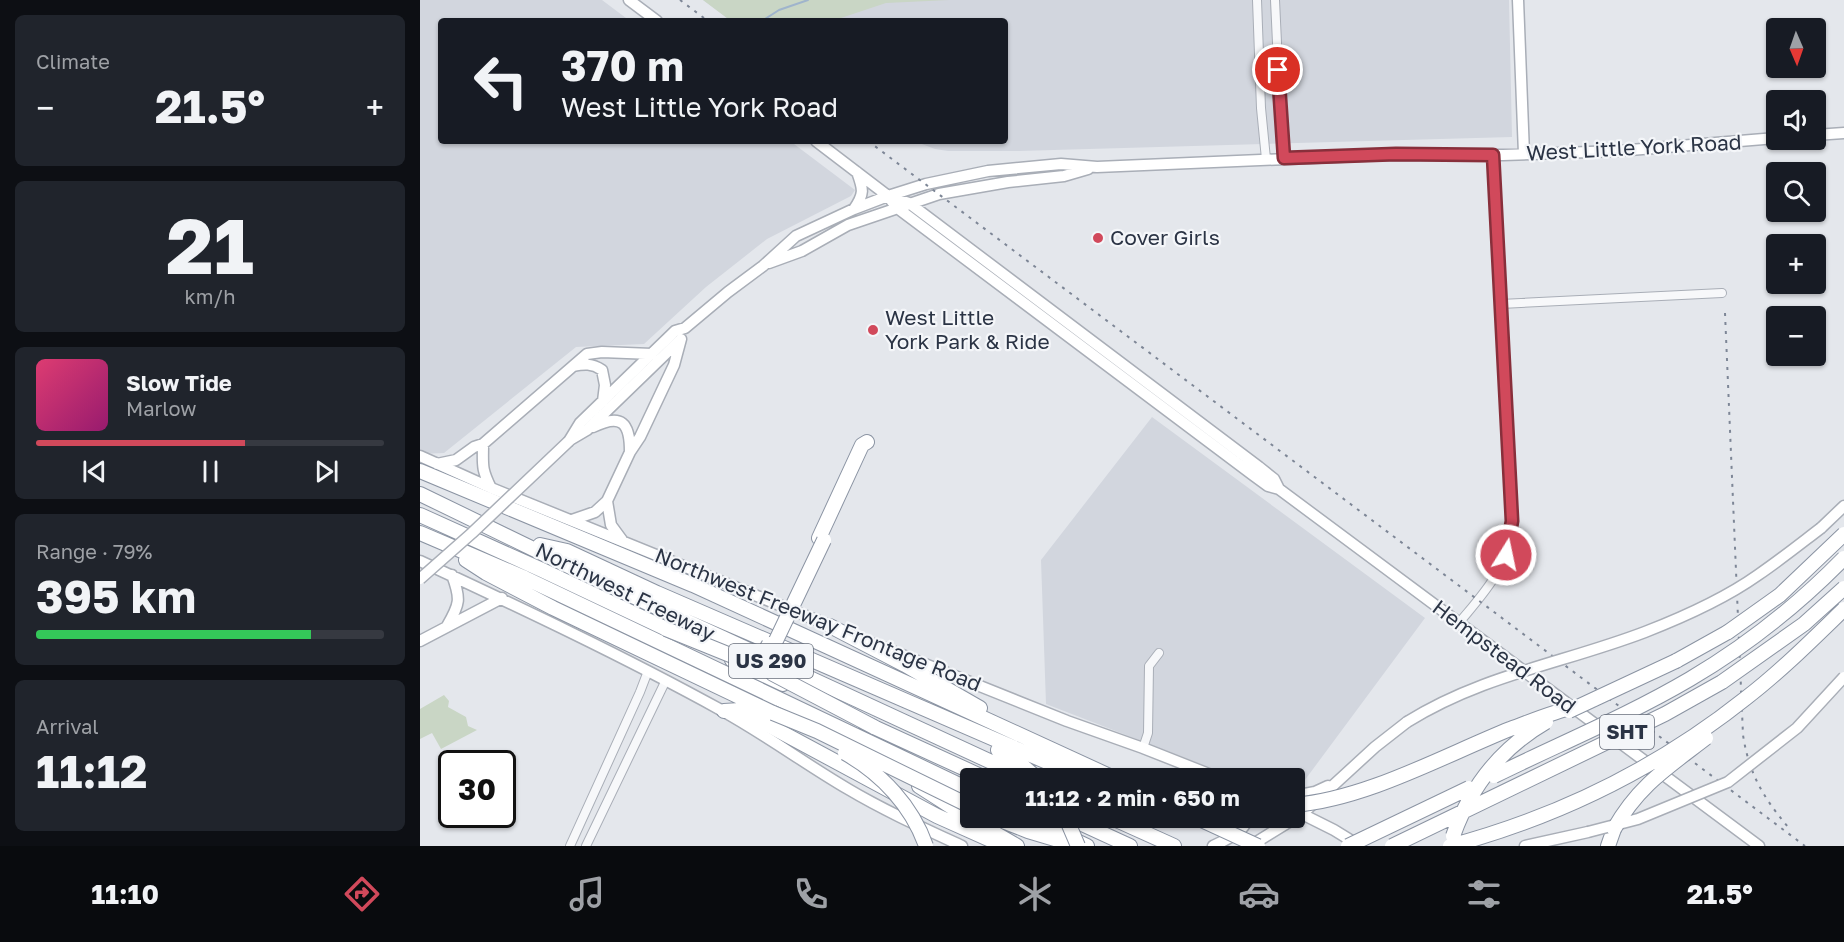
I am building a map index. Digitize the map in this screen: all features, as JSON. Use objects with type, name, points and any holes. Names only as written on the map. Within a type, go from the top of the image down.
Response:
[{"type":"highway","points":[[666,629],[745,661],[755,661],[760,657],[766,649],[821,539],[867,447],[867,442],[862,445],[821,539],[771,651],[767,666],[773,674],[874,727]]},
{"type":"highway","points":[[420,471],[693,585],[1092,768]]},
{"type":"highway","name":"Northwest Freeway","points":[[420,494],[600,581],[1004,768]]},
{"type":"highway","points":[[420,515],[964,768]]},
{"type":"highway","name":"Northwest Freeway","points":[[420,533],[525,579],[960,785]]},
{"type":"highway","points":[[1450,846],[1469,800],[1483,778],[1519,740],[1540,725],[1682,658],[1738,626],[1780,595],[1844,534]]},
{"type":"highway","points":[[435,540],[486,573],[513,587],[960,801]]},
{"type":"highway","points":[[516,540],[567,551],[657,593],[1061,768]]},
{"type":"highway","name":"SHT","points":[[1348,846],[1633,709],[1691,678],[1771,624],[1844,558]]},
{"type":"highway","name":"SHT","points":[[1392,846],[1665,714],[1722,682],[1804,624],[1844,588]]},
{"type":"highway","points":[[1450,846],[1484,837],[1569,805],[1675,749],[1747,698],[1844,610]]},
{"type":"highway","points":[[1608,846],[1614,829],[1624,812],[1653,778],[1757,699],[1795,664],[1844,610]]},
{"type":"highway","points":[[830,626],[1073,759]]},
{"type":"highway","points":[[1305,807],[1378,785],[1501,733],[1555,712],[1575,707]]},
{"type":"highway","points":[[800,708],[962,814],[1017,846]]},
{"type":"highway","points":[[724,711],[740,710],[937,816],[1004,846]]},
{"type":"highway","points":[[773,713],[852,757],[879,777],[909,811],[926,846]]},
{"type":"highway","points":[[934,713],[971,736],[1012,757],[1025,768]]},
{"type":"highway","points":[[1020,828],[1079,846]]},
{"type":"highway","points":[[1049,828],[1087,846]]},
{"type":"highway","points":[[1071,828],[1079,846]]},
{"type":"highway","points":[[1089,828],[1129,846]]},
{"type":"highway","points":[[1134,828],[1174,846]]},
{"type":"highway","points":[[1219,828],[1258,846]]},
{"type":"main road","points":[[629,0],[653,18]]},
{"type":"main road","points":[[1518,0],[1524,154]]},
{"type":"main road","points":[[1826,134],[1844,133]]},
{"type":"main road","name":"West Little York Road","points":[[420,579],[569,441],[587,430],[728,292],[763,266],[796,236],[888,196],[926,184],[988,171],[1061,164],[1097,167],[1396,154],[1524,154],[1675,148],[1766,139]]},
{"type":"main road","name":"Hempstead Road","points":[[820,144],[888,196],[896,207],[1252,476],[1268,486],[1279,489],[1759,846]]},
{"type":"main road","name":"West Little York Road","points":[[763,266],[802,251],[848,225],[909,203],[970,188],[1064,176],[1097,167]]},
{"type":"main road","points":[[854,209],[862,196],[857,172]]},
{"type":"main road","name":"Hempstead Road","points":[[888,196],[909,203],[1250,460],[1274,479],[1279,489]]},
{"type":"main road","name":"West Little York Road","points":[[569,441],[580,423],[675,332],[683,334]]},
{"type":"main road","points":[[572,520],[595,512],[607,501],[674,365],[683,334]]},
{"type":"main road","points":[[437,464],[456,460],[474,447],[483,444],[586,354],[594,352],[652,354]]},
{"type":"main road","points":[[573,366],[587,364],[602,370],[605,385],[603,401]]},
{"type":"main road","points":[[587,430],[603,422],[621,423],[630,432],[630,452]]},
{"type":"main road","points":[[483,444],[482,464],[491,488]]},
{"type":"main road","name":"Northwest Freeway Frontage Road","points":[[420,456],[491,488],[830,626],[927,663],[1066,721],[1194,768]]},
{"type":"main road","points":[[607,501],[611,525],[622,540]]},
{"type":"main road","points":[[1305,805],[1339,782],[1375,747],[1407,722],[1455,695],[1484,683],[1682,618],[1756,576],[1821,528],[1844,506]]},
{"type":"main road","points":[[420,561],[502,598],[666,680],[724,711],[847,789],[889,812],[962,846]]},
{"type":"main road","points":[[447,626],[458,608],[459,599],[452,575]]},
{"type":"main road","points":[[420,641],[502,598]]},
{"type":"main road","points":[[1525,846],[1638,819],[1728,782],[1797,729],[1844,678]]},
{"type":"main road","points":[[1305,794],[1339,782]]},
{"type":"main road","points":[[1305,814],[1360,846]]},
{"type":"main road","points":[[1213,846],[1243,828]]},
{"type":"main road","points":[[1249,846],[1273,828]]},
{"type":"street","points":[[1257,0],[1266,159]]},
{"type":"street","points":[[1275,0],[1284,158]]},
{"type":"street","points":[[1259,54],[1277,52]]},
{"type":"street","points":[[1458,624],[1492,583],[1506,555],[1511,530],[1493,155]]},
{"type":"street","points":[[1501,304],[1722,293]]},
{"type":"street","points":[[1143,748],[1149,733],[1149,666],[1159,652]]},
{"type":"street","points":[[570,846],[648,671]]},
{"type":"street","points":[[586,846],[666,680]]},
{"type":"shaded area","points":[[420,0],[602,0],[626,18],[438,18],[438,144],[794,144],[855,190],[851,196],[767,239],[706,287],[644,344],[576,347],[444,453],[420,454]]},
{"type":"shaded area","points":[[703,0],[1509,0],[1512,137],[948,151],[922,144],[1008,144],[1008,18],[727,18]]},
{"type":"shaded area","points":[[1152,417],[1425,618],[1305,780],[1305,768],[1211,768],[1046,704],[1041,560]]},
{"type":"green space","points":[[703,0],[949,0],[886,3],[841,18],[727,18]]},
{"type":"green space","points":[[444,695],[449,701],[448,707],[466,717],[468,726],[477,730],[441,749],[432,733],[420,739],[420,709]]},
{"type":"waterway","points":[[767,18],[779,10],[808,0]]},
{"type":"railway","points":[[680,0],[704,18]]},
{"type":"railway","points":[[872,144],[1805,846]]},
{"type":"railway","points":[[1725,313],[1743,735],[1749,762],[1758,784],[1788,827]]},
{"type":"place","name":"Cover Girls","points":[[1098,238]]},
{"type":"place","name":"West Little York Park & Ride","points":[[873,330]]},
{"type":"route","points":[[1278,70],[1284,158],[1396,154],[1493,155],[1512,521],[1506,555]]}]
